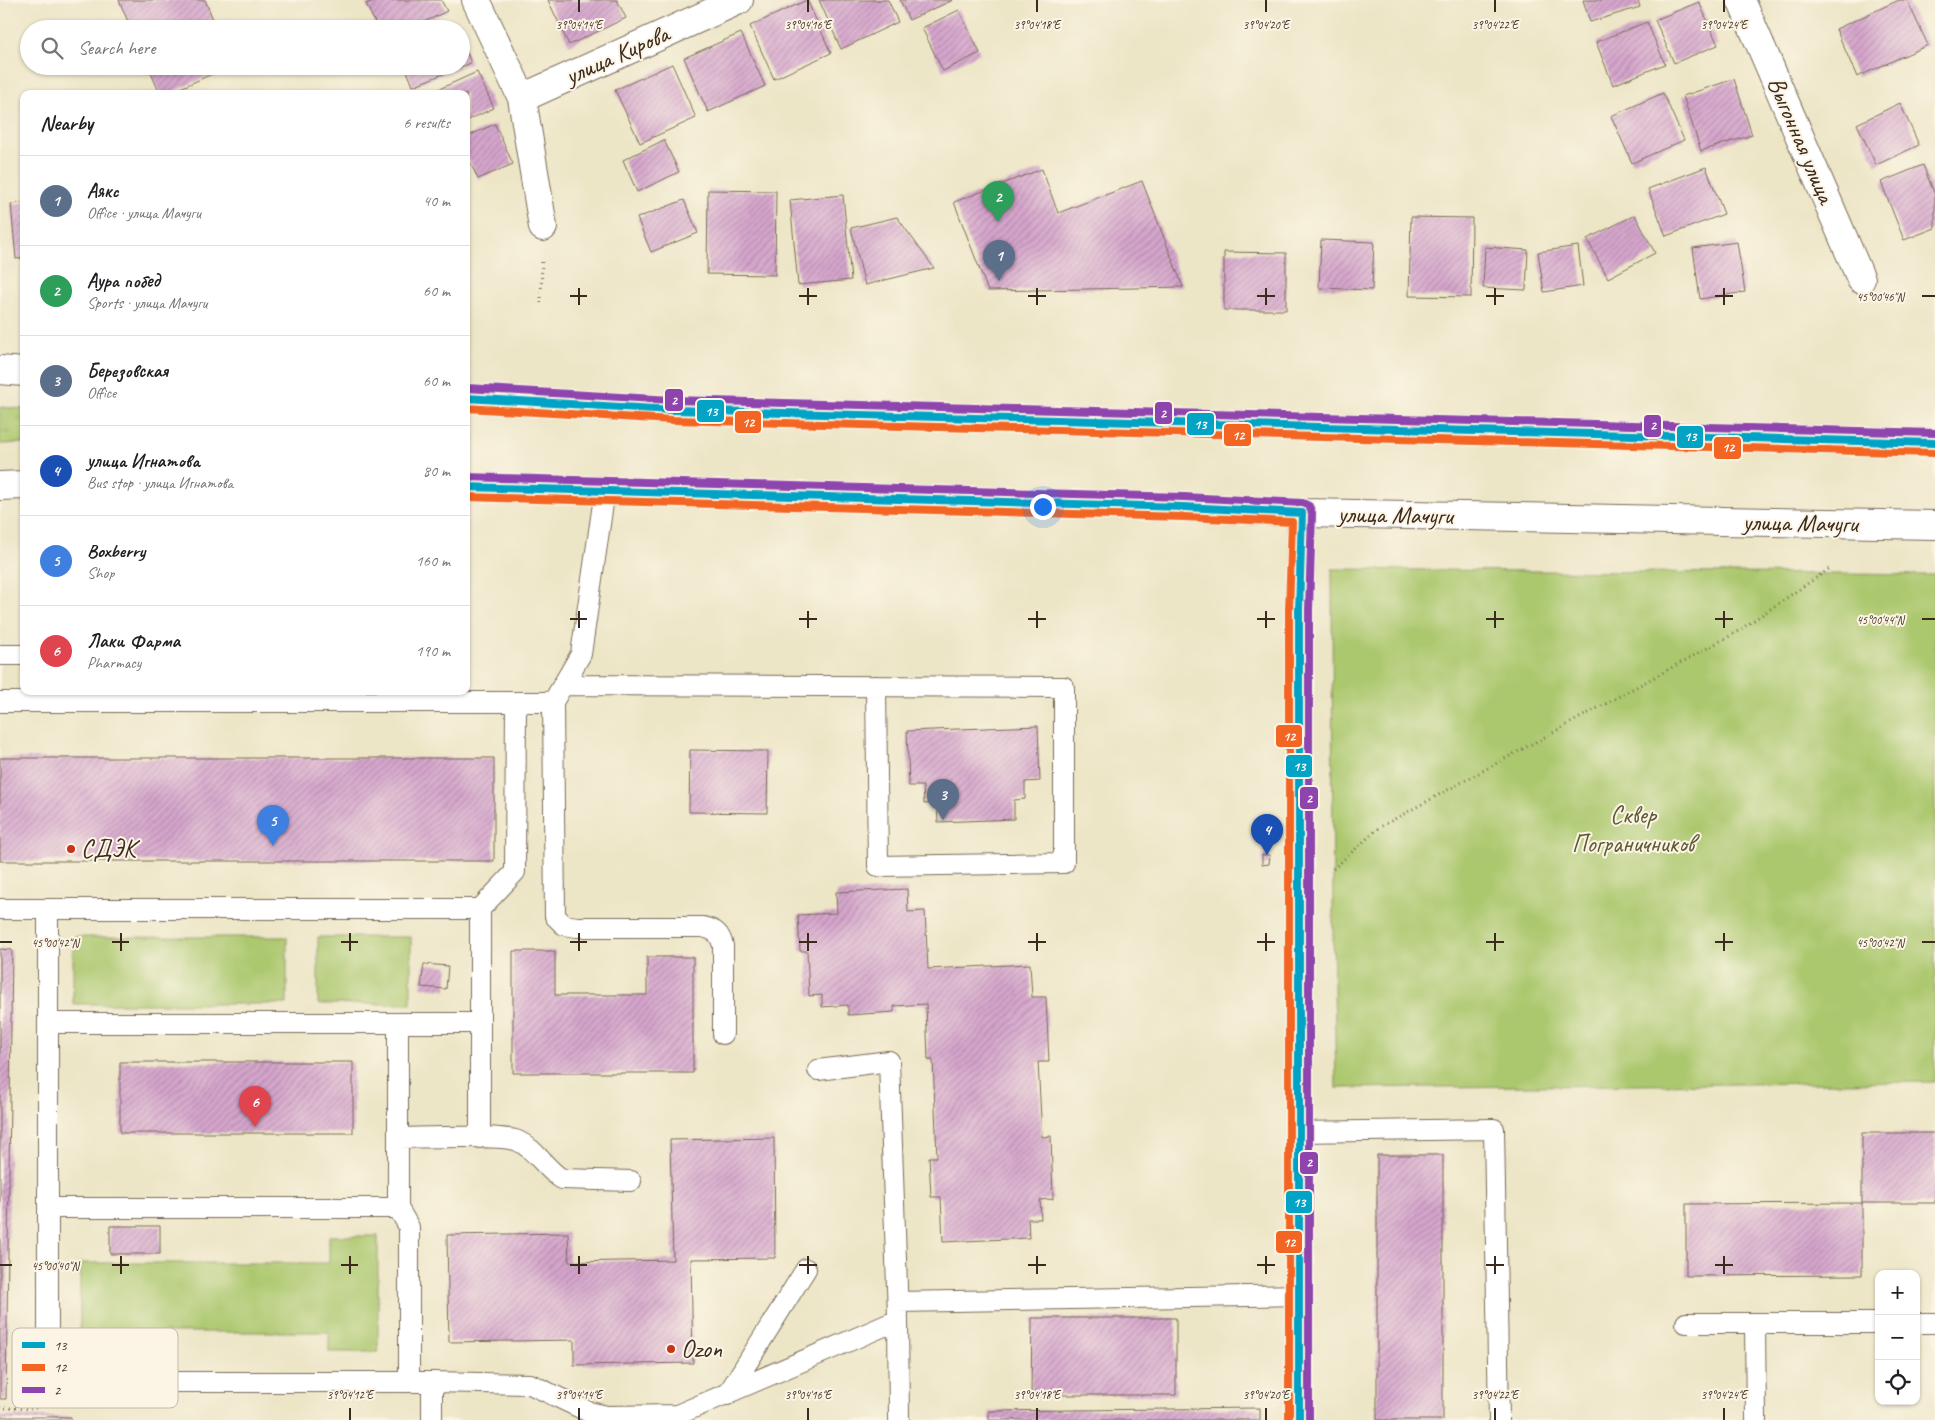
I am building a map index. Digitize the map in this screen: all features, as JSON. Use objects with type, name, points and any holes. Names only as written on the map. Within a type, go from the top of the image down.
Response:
[{"type":"main road","points":[[476,0],[522,98],[544,227]]},
{"type":"main road","name":"улица Кирова","points":[[522,98],[739,0]]},
{"type":"main road","name":"Выгонная улица","points":[[1741,0],[1861,279]]},
{"type":"main road","points":[[0,370],[20,372]]},
{"type":"main road","points":[[470,398],[672,410],[1935,443]]},
{"type":"main road","points":[[0,486],[20,485]]},
{"type":"main road","name":"улица Мачуги","points":[[470,487],[1174,507],[1302,513],[1935,525]]},
{"type":"main road","points":[[1299,1420],[1299,610],[1302,513]]},
{"type":"lane","points":[[605,490],[581,654],[558,694],[555,916],[564,925],[577,928],[703,928],[714,930],[721,937],[723,946],[723,1034]]},
{"type":"lane","points":[[0,655],[20,655]]},
{"type":"lane","points":[[0,702],[201,697],[516,702],[558,694],[876,686],[1064,687],[1064,863],[878,866],[876,686]]},
{"type":"lane","points":[[480,1138],[480,909],[515,872],[516,702]]},
{"type":"lane","points":[[0,909],[480,909]]},
{"type":"lane","points":[[48,909],[48,1328]]},
{"type":"lane","points":[[48,1023],[480,1023]]},
{"type":"lane","points":[[398,1023],[398,1208],[409,1227],[409,1382]]},
{"type":"lane","points":[[818,1070],[889,1061],[898,1311],[899,1420]]},
{"type":"lane","points":[[1300,1132],[1494,1129],[1499,1420]]},
{"type":"lane","points":[[398,1138],[480,1138],[518,1141],[553,1174],[562,1179],[631,1181]]},
{"type":"lane","points":[[48,1208],[398,1208]]},
{"type":"lane","points":[[726,1395],[806,1269]]},
{"type":"lane","points":[[178,1382],[530,1384],[589,1412],[606,1416],[633,1418],[689,1416],[726,1395],[898,1311],[1300,1295]]},
{"type":"lane","points":[[1686,1323],[1875,1323]]},
{"type":"lane","points":[[1755,1323],[1756,1420]]},
{"type":"lane","points":[[1920,1323],[1935,1323]]},
{"type":"lane","points":[[432,1382],[432,1420]]},
{"type":"path","points":[[541,303],[544,227]]},
{"type":"path","points":[[1333,869],[1380,827],[1735,633],[1832,567]]},
{"type":"path","points":[[12,1408],[37,1408]]},
{"type":"green space","points":[[0,407],[20,409],[20,443],[0,444]]},
{"type":"green space","name":"Сквер Пограничников","points":[[1332,569],[1935,575],[1935,1082],[1336,1088],[1333,931]]},
{"type":"green space","points":[[73,937],[287,937],[287,1004],[73,1004]]},
{"type":"green space","points":[[318,937],[411,937],[411,1004],[318,1004]]},
{"type":"green space","points":[[329,1236],[378,1236],[378,1352],[329,1352],[329,1332],[178,1332],[178,1328],[80,1328],[80,1263],[329,1263]]},
{"type":"building","points":[[119,0],[205,0],[213,20],[127,20]]},
{"type":"building","points":[[376,0],[441,0],[447,11],[428,20],[374,20],[366,4]]},
{"type":"building","points":[[548,0],[617,0],[626,18],[569,45]]},
{"type":"building","points":[[807,0],[831,53],[774,79],[750,26]]},
{"type":"building","points":[[819,0],[888,0],[898,22],[841,49]]},
{"type":"building","points":[[900,0],[953,0],[909,20]]},
{"type":"building","points":[[1583,0],[1638,0],[1640,7],[1590,22]]},
{"type":"building","points":[[1899,0],[1907,0],[1928,45],[1857,77],[1836,29]]},
{"type":"building","points":[[1699,2],[1718,45],[1674,63],[1655,20]]},
{"type":"building","points":[[959,10],[980,53],[943,71],[922,28]]},
{"type":"building","points":[[1647,22],[1665,64],[1613,85],[1596,42]]},
{"type":"building","points":[[741,33],[765,86],[708,112],[684,58]]},
{"type":"building","points":[[672,64],[696,118],[640,143],[615,90]]},
{"type":"building","points":[[477,72],[494,108],[470,119],[470,90],[437,90]]},
{"type":"building","points":[[152,75],[210,75],[176,90],[158,90]]},
{"type":"building","points":[[409,75],[441,75],[413,86]]},
{"type":"building","points":[[1734,79],[1752,135],[1701,151],[1683,96]]},
{"type":"building","points":[[1663,93],[1684,140],[1632,163],[1611,116]]},
{"type":"building","points":[[1900,103],[1919,145],[1876,165],[1857,124]]},
{"type":"building","points":[[495,124],[513,164],[478,179],[470,162],[470,135]]},
{"type":"building","points":[[664,140],[679,172],[637,192],[623,160]]},
{"type":"building","points":[[1923,165],[1935,195],[1935,228],[1904,240],[1881,182]]},
{"type":"building","points":[[1706,167],[1724,214],[1666,236],[1648,189]]},
{"type":"building","points":[[1042,169],[1058,213],[1142,181],[1183,287],[988,291],[954,202]]},
{"type":"building","points":[[708,190],[776,191],[775,275],[707,274]]},
{"type":"building","points":[[843,195],[851,280],[798,285],[790,200]]},
{"type":"building","points":[[684,200],[698,233],[651,252],[637,218]]},
{"type":"building","points":[[20,203],[20,258],[16,259],[11,204]]},
{"type":"building","points":[[1635,215],[1655,253],[1608,278],[1587,239]]},
{"type":"building","points":[[897,217],[934,268],[865,285],[851,228]]},
{"type":"building","points":[[1411,217],[1472,218],[1471,297],[1409,296]]},
{"type":"building","points":[[1321,240],[1374,242],[1372,290],[1319,288]]},
{"type":"building","points":[[1737,242],[1745,292],[1700,299],[1693,248]]},
{"type":"building","points":[[1578,246],[1583,286],[1544,292],[1538,252]]},
{"type":"building","points":[[1485,247],[1528,250],[1526,290],[1483,288]]},
{"type":"building","points":[[1224,252],[1286,253],[1286,310],[1224,310]]},
{"type":"building","points":[[1038,726],[1040,781],[1025,782],[1025,799],[1014,800],[1014,819],[938,822],[937,803],[924,804],[923,786],[909,786],[907,731]]},
{"type":"building","points":[[690,750],[768,751],[767,813],[689,812]]},
{"type":"building","points":[[0,758],[494,758],[494,861],[0,861]]},
{"type":"building","points":[[1262,855],[1270,855],[1269,864],[1262,865]]},
{"type":"building","points":[[907,889],[908,912],[925,911],[928,969],[1030,964],[1032,997],[1046,997],[1049,1062],[1038,1062],[1042,1137],[1051,1136],[1053,1199],[1040,1200],[1041,1219],[1028,1219],[1029,1238],[943,1242],[941,1197],[931,1197],[929,1157],[937,1157],[933,1060],[928,1060],[926,1004],[894,1006],[894,1012],[848,1015],[848,1005],[822,1007],[822,995],[809,996],[807,951],[800,951],[798,915],[837,913],[836,892]]},
{"type":"building","points":[[0,949],[12,950],[6,1399],[0,1399]]},
{"type":"building","points":[[513,951],[555,951],[555,995],[647,995],[647,957],[693,957],[693,1073],[513,1073]]},
{"type":"building","points":[[424,964],[448,966],[446,989],[421,987]]},
{"type":"building","points":[[120,1062],[353,1062],[353,1133],[120,1133]]},
{"type":"building","points":[[1862,1133],[1935,1133],[1935,1203],[1862,1203]]},
{"type":"building","points":[[774,1138],[775,1258],[691,1259],[693,1363],[574,1365],[574,1340],[449,1342],[447,1235],[568,1233],[569,1262],[673,1260],[670,1140]]},
{"type":"building","points":[[1377,1155],[1443,1155],[1443,1420],[1377,1420]]},
{"type":"building","points":[[1862,1203],[1862,1275],[1686,1276],[1686,1204]]},
{"type":"building","points":[[110,1226],[160,1226],[160,1254],[110,1254]]},
{"type":"building","points":[[1032,1318],[1176,1318],[1176,1395],[1031,1395]]},
{"type":"building","points":[[1260,1408],[1260,1420],[989,1420],[989,1411]]},
{"type":"building","points":[[0,1417],[71,1417],[71,1420],[0,1420]]},
{"type":"transit line","name":"2","points":[[470,388],[672,400],[1935,433]]},
{"type":"transit line","name":"13","points":[[470,398],[672,410],[1935,443]]},
{"type":"transit line","name":"12","points":[[470,408],[672,420],[1935,453]]},
{"type":"transit line","name":"2","points":[[470,477],[1184,497],[1303,503],[1309,506],[1312,513],[1309,610],[1309,1420]]},
{"type":"transit line","name":"13","points":[[470,487],[1184,507],[1302,513],[1299,610],[1299,1420]]},
{"type":"transit line","name":"12","points":[[470,497],[1184,517],[1292,522],[1289,610],[1289,1420]]},
{"type":"place","name":"Аура побед","points":[[998,222]]},
{"type":"place","name":"Аякс","points":[[999,281]]},
{"type":"place","name":"Березовская","points":[[943,820]]},
{"type":"place","name":"Boxberry","points":[[273,846]]},
{"type":"place","name":"СДЭК","points":[[71,849]]},
{"type":"place","name":"улица Игнатова","points":[[1267,855]]},
{"type":"place","name":"Лаки Фарма","points":[[255,1127]]},
{"type":"place","name":"Ozon","points":[[671,1349]]}]
